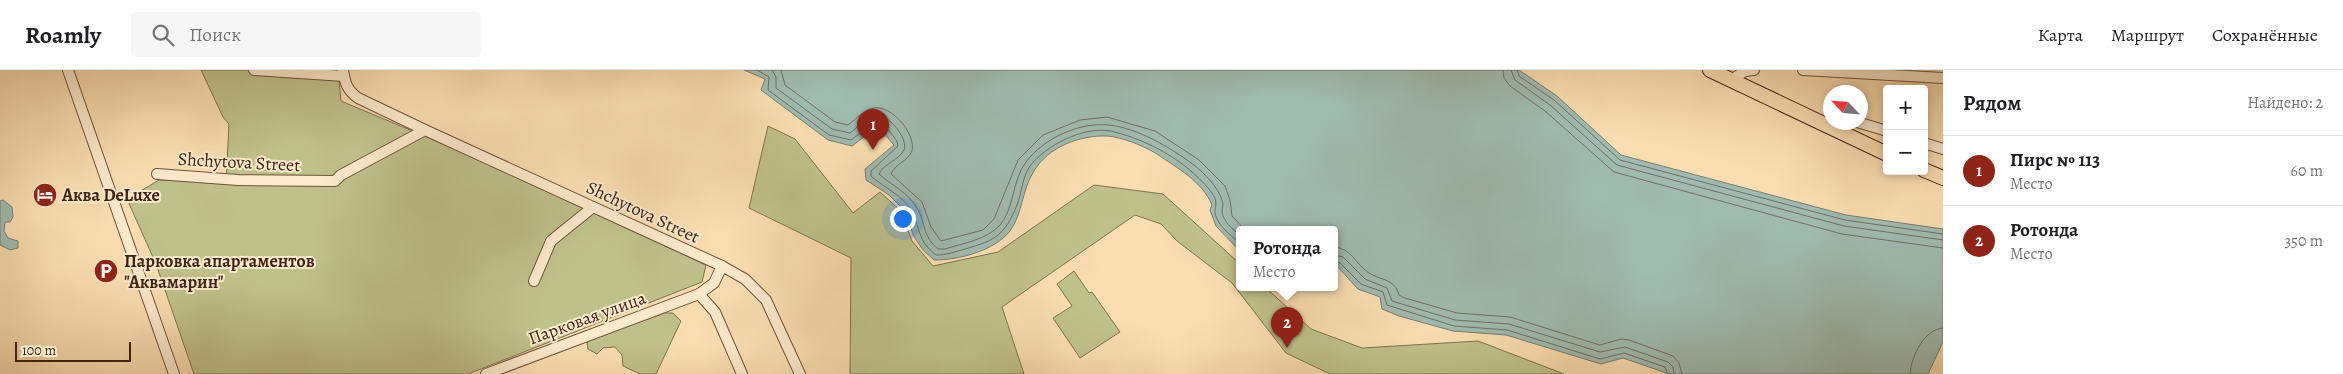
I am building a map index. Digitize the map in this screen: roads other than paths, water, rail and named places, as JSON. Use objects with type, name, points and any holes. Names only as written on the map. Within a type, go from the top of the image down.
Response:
[{"type":"main road","points":[[1710,70],[1823,121]]},
{"type":"main road","points":[[1841,130],[1883,152]]},
{"type":"main road","points":[[1928,172],[1943,178]]},
{"type":"street","points":[[68,70],[174,374]]},
{"type":"street","name":"Shchytova Street","points":[[254,70],[344,73],[349,92],[358,98],[722,266],[745,279],[766,300],[800,374]]},
{"type":"street","points":[[1731,80],[1745,72],[1754,70]]},
{"type":"street","points":[[1802,70],[1943,78]]},
{"type":"street","points":[[1868,125],[1884,130]]},
{"type":"street","name":"Shchytova Street","points":[[157,174],[238,180],[335,181],[341,175],[425,130]]},
{"type":"street","points":[[1928,145],[1943,149]]},
{"type":"street","points":[[534,280],[551,241],[593,207]]},
{"type":"street","name":"Парковая улица","points":[[486,374],[699,294],[714,283],[722,266]]},
{"type":"street","points":[[699,294],[715,312],[742,374]]},
{"type":"water","points":[[744,70],[1519,70],[1557,96],[1621,155],[1846,215],[1943,229],[1943,342],[1928,374],[1669,374],[1623,358],[1601,364],[1506,335],[1453,331],[1399,316],[1382,309],[1380,297],[1358,289],[1338,267],[1338,226],[1236,226],[1236,247],[1216,226],[1210,210],[1212,205],[1208,196],[1195,182],[1146,148],[1126,140],[1107,136],[1076,140],[1056,149],[1048,155],[1030,178],[1018,217],[1010,231],[995,244],[965,256],[934,260],[923,250],[913,235],[907,213],[889,195],[866,180],[865,169],[894,145],[878,126],[852,146],[828,140],[761,90],[765,79]]},
{"type":"water","points":[[3,200],[12,207],[13,217],[10,222],[5,222],[4,231],[8,238],[18,241],[18,248],[10,250],[0,245],[0,201]]},
{"type":"place","name":"Пирс № 113","points":[[873,150]]},
{"type":"place","name":"Аква DeLuxe","points":[[45,195]]},
{"type":"place","name":"Парковка апартаментов \"Аквамарин\"","points":[[106,271]]},
{"type":"place","name":"Ротонда","points":[[1287,348]]}]
